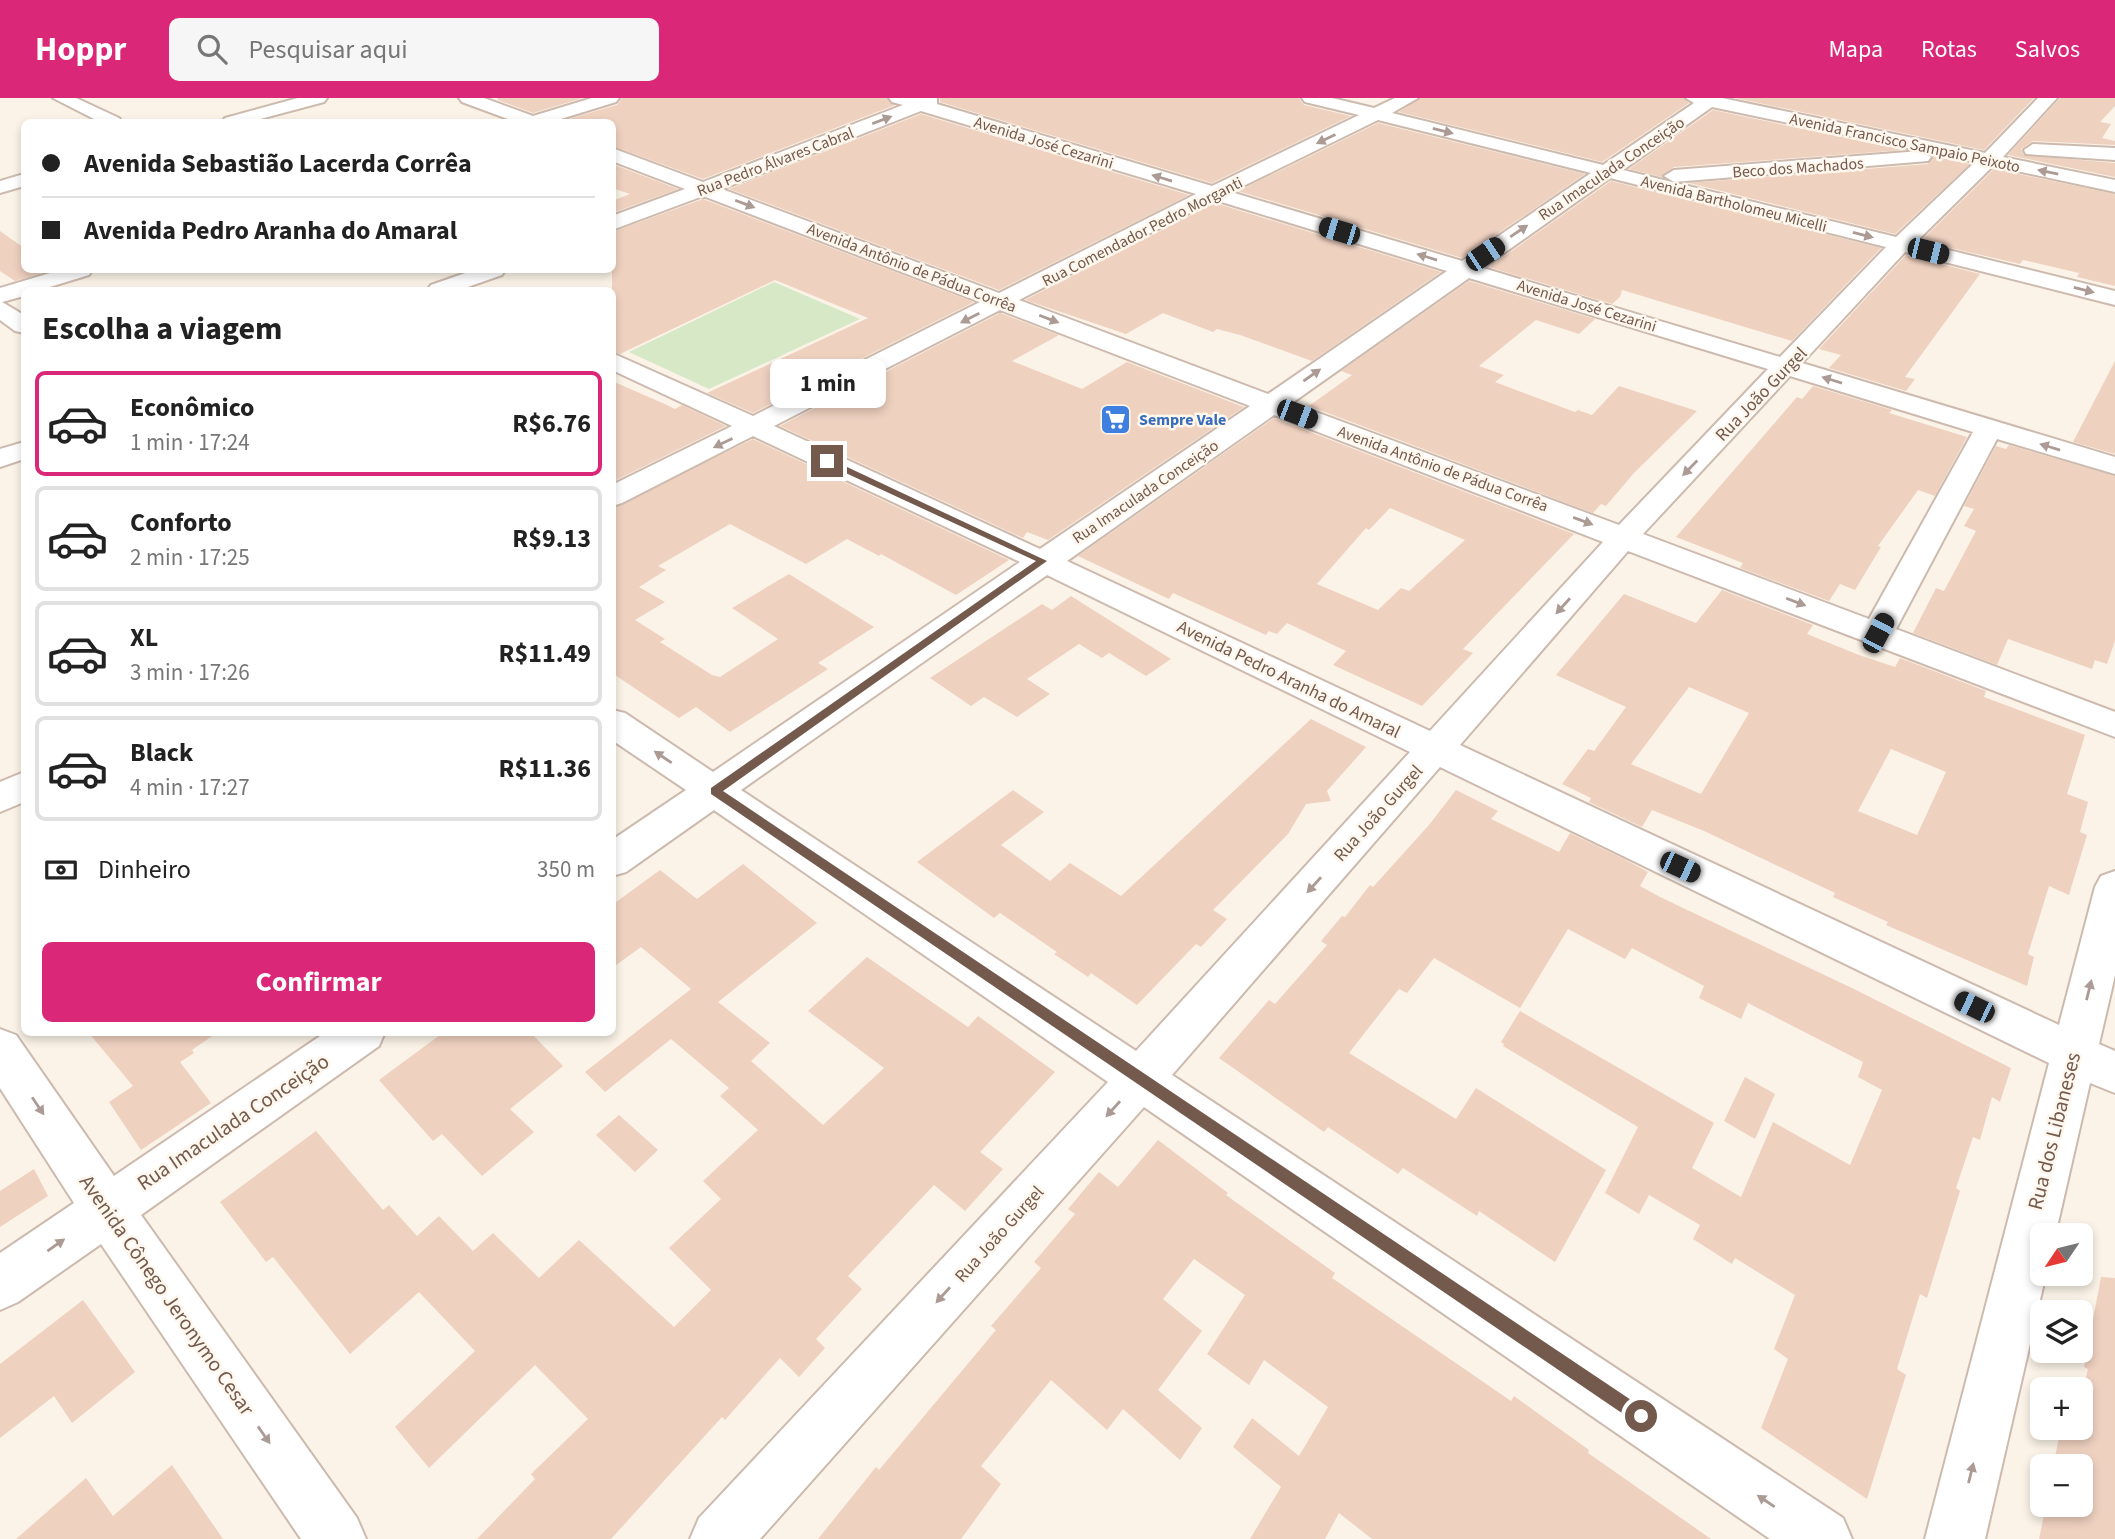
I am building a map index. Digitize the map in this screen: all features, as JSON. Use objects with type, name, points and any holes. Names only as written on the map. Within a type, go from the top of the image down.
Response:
[{"type":"street","points":[[62,98],[107,119]]},
{"type":"street","points":[[242,119],[318,98]]},
{"type":"street","points":[[468,98],[524,119]]},
{"type":"street","points":[[542,119],[610,98]]},
{"type":"street","name":"Avenida José Cezarini","points":[[898,98],[929,101],[1214,194],[2115,467]]},
{"type":"street","name":"Avenida Bartholomeu Micelli","points":[[1311,98],[2115,298]]},
{"type":"street","name":"Rua Comendador Pedro Morganti","points":[[616,495],[1409,98]]},
{"type":"street","name":"Rua João Gurgel","points":[[720,1539],[1141,1078],[1625,537],[1901,244],[2048,98]]},
{"type":"street","name":"Avenida Francisco Sampaio Peixoto","points":[[1706,99],[1958,153],[1994,154],[2115,186]]},
{"type":"street","name":"Rua Imaculada Conceição","points":[[616,858],[1606,172],[1706,99]]},
{"type":"street","name":"Rua Pedro Álvares Cabral","points":[[616,222],[929,101]]},
{"type":"street","name":"Beco dos Machados","points":[[1637,179],[1958,153]]},
{"type":"street","points":[[1994,154],[2115,154]]},
{"type":"street","name":"Avenida Antônio de Pádua Corrêa","points":[[616,156],[2115,725]]},
{"type":"street","points":[[0,187],[21,181]]},
{"type":"street","points":[[28,287],[72,273]]},
{"type":"street","points":[[447,285],[485,273]]},
{"type":"street","points":[[0,296],[21,289]]},
{"type":"street","points":[[0,309],[21,324]]},
{"type":"street","name":"Avenida Pedro Aranha do Amaral","points":[[616,362],[1042,561],[2094,1063]]},
{"type":"street","points":[[1878,633],[1989,428]]},
{"type":"street","points":[[0,459],[21,451]]},
{"type":"street","points":[[616,725],[1822,1539]]},
{"type":"street","points":[[0,798],[21,788]]},
{"type":"street","name":"Rua dos Libaneses","points":[[1955,1539],[2094,1063],[2115,887]]},
{"type":"street","name":"Rua Imaculada Conceição","points":[[0,1284],[357,1036]]},
{"type":"street","name":"Avenida Cônego Jeronymo Cesar","points":[[0,1049],[107,1209],[336,1539]]},
{"type":"green space","points":[[774,282],[860,319],[709,389],[629,352]]},
{"type":"building","points":[[498,98],[583,98],[533,113]]},
{"type":"building","points":[[622,98],[886,98],[895,105],[703,179],[616,147],[616,119],[568,119],[617,105]]},
{"type":"building","points":[[940,98],[1299,98],[1304,105],[1351,116],[1212,183],[940,102]]},
{"type":"building","points":[[1420,98],[1684,98],[1689,103],[1602,162],[1399,112]]},
{"type":"building","points":[[1735,98],[2034,98],[1984,150]]},
{"type":"building","points":[[2060,98],[2115,98],[2115,106],[2100,122],[2111,124],[2102,138],[2115,141],[2115,145],[2033,141],[2021,149],[2024,155],[2115,163],[2115,177],[2008,155]]},
{"type":"building","points":[[1713,110],[1903,150],[1674,167],[1662,177],[1629,169]]},
{"type":"building","points":[[921,114],[1189,195],[999,290],[729,189]]},
{"type":"building","points":[[1378,123],[1585,174],[1462,258],[1238,191]]},
{"type":"building","points":[[1933,156],[1970,164],[1895,234],[1689,183],[1928,164]]},
{"type":"building","points":[[616,166],[678,189],[616,212],[616,199],[630,194],[616,189]]},
{"type":"building","points":[[1994,169],[2115,194],[2115,286],[2077,277],[2079,273],[2023,260],[2020,264],[1921,241]]},
{"type":"building","points":[[1611,181],[1881,248],[1792,341],[1622,290],[1620,297],[1612,304],[1489,267]]},
{"type":"building","points":[[703,199],[974,302],[753,413],[707,393],[868,318],[775,280],[620,354],[616,352],[616,287],[612,287],[612,273],[616,273],[616,231]]},
{"type":"building","points":[[1215,203],[1441,272],[1312,361],[1240,335],[1217,329],[1213,332],[1163,313],[1126,334],[1025,300]]},
{"type":"building","points":[[0,231],[21,246],[21,273],[43,273],[15,281],[0,271]]},
{"type":"building","points":[[1906,255],[1980,274],[1905,377],[1915,379],[1906,391],[1829,368],[1841,355],[1819,349]]},
{"type":"building","points":[[1469,281],[1595,319],[1579,334],[1536,320],[1479,366],[1504,375],[1495,382],[1575,412],[1578,410],[1592,415],[1619,386],[1697,411],[1634,473],[1606,506],[1601,504],[1593,513],[1309,406],[1352,375],[1341,371]]},
{"type":"building","points":[[1000,313],[1059,335],[1012,361],[1082,389],[1127,362],[1244,407],[1048,540],[1027,532],[1023,538],[780,426]]},
{"type":"building","points":[[2115,361],[2115,454],[2073,442]]},
{"type":"building","points":[[616,383],[675,409],[682,405],[726,426],[616,480]]},
{"type":"building","points":[[1813,386],[1967,437],[1935,496],[1918,490],[1878,546],[1881,547],[1855,590],[1840,584],[1829,601],[1740,568],[1743,563],[1676,537],[1797,397],[1802,399]]},
{"type":"building","points":[[1274,418],[1574,534],[1463,649],[1473,653],[1422,706],[1333,665],[1346,651],[1287,623],[1277,634],[1269,631],[1266,635],[1173,593],[1169,599],[1078,556]],"holes":[[[1390,508],[1465,540],[1409,591],[1401,588],[1378,610],[1317,584],[1366,528],[1369,530]]]},
{"type":"building","points":[[753,439],[1009,560],[956,595],[881,554],[879,556],[847,539],[806,564],[730,524],[658,566],[666,570],[639,587],[665,602],[635,620],[665,639],[660,642],[712,675],[720,677],[778,639],[732,608],[789,574],[874,627],[818,663],[828,669],[730,732],[696,707],[679,718],[616,676],[616,506]]},
{"type":"building","points":[[2009,445],[2115,476],[2115,641],[2107,664],[2095,660],[2092,669],[2008,639],[1997,665],[1913,633],[1936,588],[1944,591],[1976,531],[1964,526],[1974,509],[1964,506],[1996,446],[2006,449]]},
{"type":"building","points":[[1722,590],[1813,625],[1807,634],[1859,655],[1895,667],[1900,658],[1986,691],[1984,697],[2085,735],[2067,794],[2088,802],[2080,832],[2087,835],[2069,895],[2049,886],[2028,954],[2034,957],[2027,986],[1886,925],[1888,922],[1833,897],[1835,893],[1704,831],[1652,810],[1642,827],[1589,802],[1591,798],[1562,784],[1588,749],[1594,751],[1626,707],[1556,675],[1624,594],[1696,623]],"holes":[[[1689,687],[1749,713],[1701,794],[1631,764]],[[1891,749],[1946,772],[1917,835],[1858,811]]]},
{"type":"building","points":[[1071,596],[1171,659],[1146,676],[1109,653],[1102,658],[1079,644],[1027,679],[1050,694],[1017,717],[984,697],[971,706],[930,678],[1042,604],[1052,610]]},
{"type":"building","points":[[1311,719],[1366,747],[1327,791],[1331,801],[1306,804],[1288,834],[1213,910],[1227,919],[1201,947],[1196,944],[1137,1005],[1091,973],[1088,977],[1000,913],[994,918],[917,862],[1013,790],[1044,812],[1001,845],[1050,881],[1070,863],[1121,896]]},
{"type":"building","points":[[1456,790],[1498,811],[1491,819],[1559,852],[1570,833],[1624,859],[1648,872],[1640,886],[1660,897],[1854,989],[2011,1068],[2000,1102],[1992,1097],[1980,1140],[1973,1137],[1956,1188],[1960,1191],[1927,1298],[1920,1294],[1897,1369],[1906,1375],[1867,1499],[1761,1428],[1788,1359],[1774,1349],[1795,1295],[1735,1258],[1732,1264],[1693,1239],[1700,1225],[1649,1195],[1639,1214],[1605,1193],[1638,1127],[1503,1046],[1501,1042],[1520,1011],[1714,1123],[1692,1168],[1741,1197],[1773,1122],[1850,1165],[1882,1090],[1858,1077],[1863,1062],[1748,1003],[1741,1019],[1699,998],[1704,986],[1632,948],[1625,959],[1568,929],[1520,1008],[1434,958],[1407,993],[1399,989],[1349,1053],[1456,1119],[1476,1088],[1606,1170],[1555,1262],[1479,1211],[1477,1216],[1403,1168],[1398,1174],[1328,1127],[1324,1132],[1219,1058],[1269,1000],[1275,1004],[1327,945],[1321,941],[1342,916],[1345,917],[1370,885],[1373,887],[1429,825]]},
{"type":"building","points":[[743,864],[817,923],[718,1002],[770,1043],[751,1061],[823,1125],[884,1068],[808,1011],[867,957],[968,1027],[978,1016],[1055,1072],[980,1152],[1003,1169],[965,1211],[934,1185],[848,1276],[862,1289],[816,1339],[825,1348],[799,1377],[780,1358],[725,1420],[722,1417],[611,1539],[477,1539],[535,1479],[531,1474],[588,1419],[535,1365],[429,1468],[395,1427],[475,1351],[419,1292],[350,1354],[273,1257],[266,1262],[220,1202],[316,1131],[383,1210],[389,1205],[417,1236],[439,1216],[473,1251],[493,1233],[539,1278],[579,1240],[674,1327],[711,1290],[669,1248],[721,1199],[703,1181],[758,1130],[720,1096],[729,1088],[671,1039],[605,1092],[585,1072],[691,989],[641,947],[616,965],[616,902],[660,870],[697,899]]},
{"type":"building","points":[[91,1036],[212,1036],[180,1062],[211,1103],[141,1150],[109,1102],[133,1086]]},
{"type":"building","points":[[439,1036],[534,1036],[563,1066],[510,1109],[534,1132],[482,1176],[442,1134],[433,1141],[379,1080]]},
{"type":"building","points":[[1745,1077],[1775,1094],[1755,1139],[1724,1121]]},
{"type":"building","points":[[619,1115],[658,1150],[635,1172],[596,1135]]},
{"type":"building","points":[[1158,1140],[1228,1193],[1226,1195],[1335,1273],[1332,1278],[1511,1401],[1514,1396],[1589,1450],[1588,1453],[1711,1539],[1372,1539],[1339,1513],[1325,1539],[1250,1539],[1281,1487],[1233,1447],[1252,1418],[1299,1456],[1328,1407],[1264,1360],[1249,1385],[1207,1354],[1245,1295],[1194,1259],[1163,1299],[1202,1331],[1158,1390],[1202,1428],[1180,1460],[1123,1409],[1107,1430],[1051,1380],[981,1466],[1001,1484],[961,1539],[818,1539],[876,1467],[879,1470],[996,1330],[991,1326],[1041,1268],[1034,1262],[1075,1214],[1068,1209],[1099,1172],[1118,1187]]},
{"type":"building","points":[[34,1169],[48,1196],[0,1227],[0,1191]]},
{"type":"building","points":[[2101,1277],[2115,1278],[2115,1539],[2039,1539],[2044,1517],[2093,1517],[2093,1454],[2056,1454],[2058,1440],[2093,1440],[2093,1377],[2086,1377],[2088,1369],[2084,1367],[2085,1363],[2093,1363],[2093,1319]]},
{"type":"building","points":[[83,1300],[135,1372],[72,1423],[54,1396],[0,1438],[0,1364]]},
{"type":"building","points":[[172,1465],[223,1539],[16,1539],[86,1478],[113,1516]]},
{"type":"place","name":"Sempre Vale","points":[[1116,419]]},
{"type":"route","points":[[827,461],[1042,561],[715,791],[1641,1416]]}]
